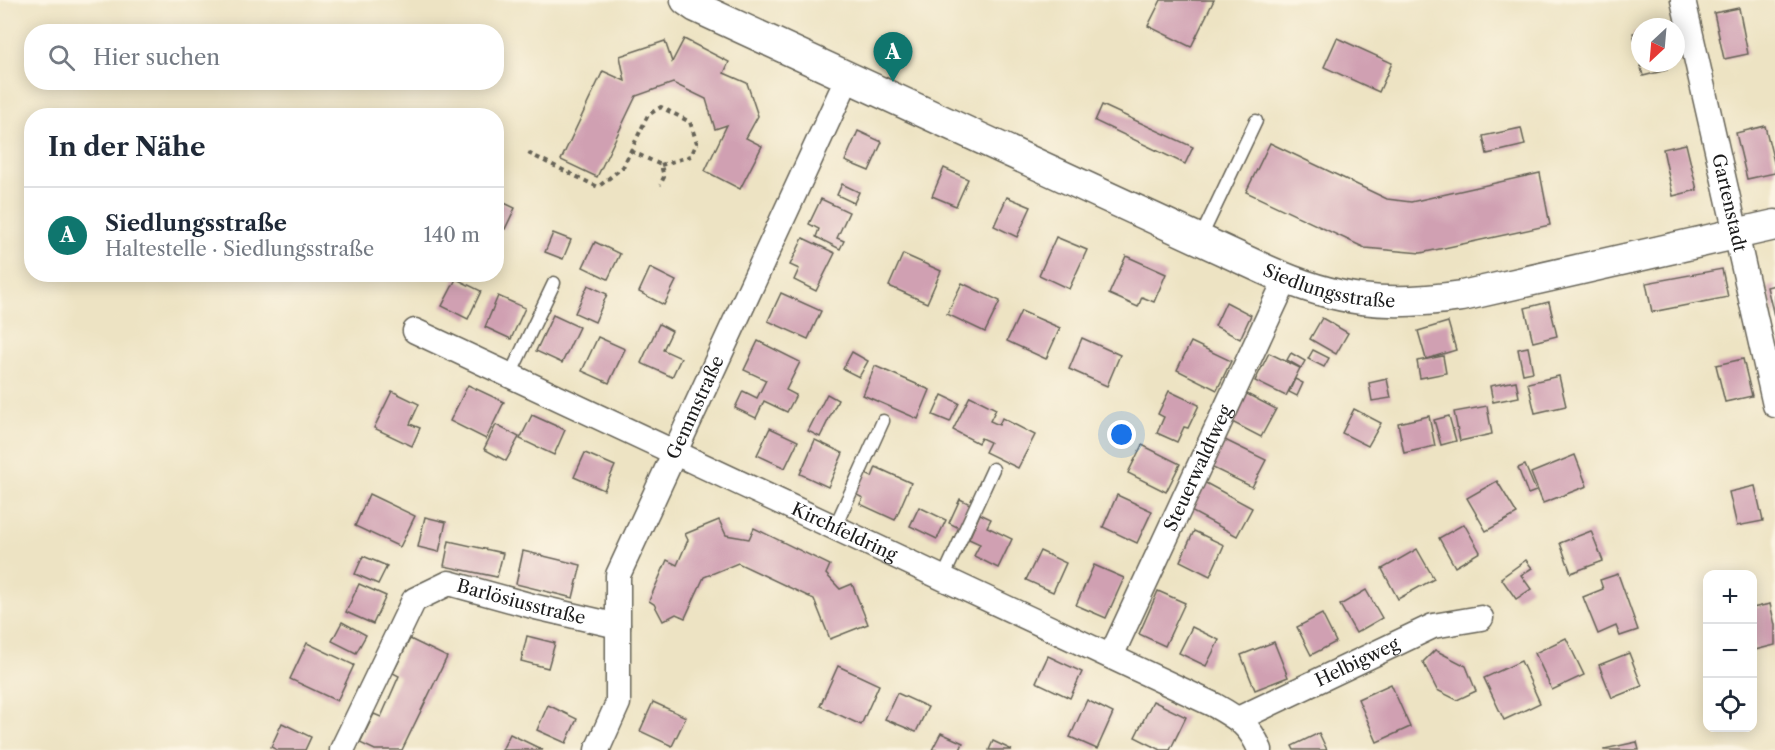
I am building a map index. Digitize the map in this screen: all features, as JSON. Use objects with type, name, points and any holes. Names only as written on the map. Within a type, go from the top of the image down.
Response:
[{"type":"street","name":"Siedlungsstraße","points":[[686,0],[696,7],[1200,240],[1286,279],[1342,298],[1371,301],[1433,301],[1775,225]]},
{"type":"street","name":"Gartenstadt","points":[[1683,0],[1775,405]]},
{"type":"street","name":"Gemmstraße","points":[[597,750],[618,703],[618,575],[848,77]]},
{"type":"street","name":"Steuerwaldtweg","points":[[1111,656],[1286,279]]},
{"type":"street","name":"Kirchfeldring","points":[[415,331],[1111,656],[1238,718],[1252,732],[1260,750]]},
{"type":"street","name":"Barlösiusstraße","points":[[342,750],[414,600],[449,583],[536,607],[618,626]]},
{"type":"street","name":"Helbigweg","points":[[1238,718],[1433,626],[1481,618]]},
{"type":"lane","points":[[1200,240],[1256,121]]},
{"type":"lane","points":[[510,375],[554,283]]},
{"type":"lane","points":[[835,527],[883,421]]},
{"type":"lane","points":[[943,578],[993,469]]},
{"type":"path","points":[[528,153],[598,187],[623,167],[648,115],[661,107],[690,122],[697,143],[691,156],[661,165],[631,151]]},
{"type":"path","points":[[660,185],[664,177],[661,165]]},
{"type":"building","points":[[1161,0],[1214,0],[1191,47],[1148,26]]},
{"type":"building","points":[[1739,8],[1748,54],[1724,59],[1714,13]]},
{"type":"building","points":[[1337,38],[1392,63],[1379,92],[1324,67]]},
{"type":"building","points":[[684,39],[729,62],[724,73],[747,83],[758,116],[746,138],[762,146],[740,189],[705,171],[727,125],[715,129],[706,99],[673,83],[636,96],[597,177],[561,160],[603,71],[625,81],[620,56],[665,41],[672,62]]},
{"type":"building","points":[[1642,72],[1659,72],[1643,76]]},
{"type":"building","points":[[1102,105],[1193,147],[1185,164],[1095,121]]},
{"type":"building","points":[[1765,126],[1775,173],[1747,179],[1736,133]]},
{"type":"building","points":[[1521,128],[1525,145],[1487,154],[1483,136]]},
{"type":"building","points":[[858,131],[882,142],[869,171],[845,161]]},
{"type":"building","points":[[1270,143],[1387,199],[1411,202],[1540,173],[1550,225],[1421,253],[1365,248],[1246,192]]},
{"type":"building","points":[[1686,144],[1697,190],[1673,196],[1663,149]]},
{"type":"building","points":[[944,168],[968,179],[956,206],[932,196]]},
{"type":"building","points":[[842,184],[859,192],[854,203],[837,195]]},
{"type":"building","points":[[1007,197],[1031,207],[1017,237],[994,226]]},
{"type":"building","points":[[821,199],[849,212],[837,238],[844,241],[840,249],[816,237],[819,229],[809,224]]},
{"type":"building","points":[[504,203],[515,208],[504,229]]},
{"type":"building","points":[[553,233],[571,240],[563,259],[545,252]]},
{"type":"building","points":[[1056,237],[1087,250],[1069,289],[1039,275]]},
{"type":"building","points":[[803,238],[835,253],[816,291],[794,280],[799,269],[790,265]]},
{"type":"building","points":[[595,242],[620,254],[608,279],[583,267]]},
{"type":"building","points":[[903,254],[941,271],[927,303],[889,286]]},
{"type":"building","points":[[1126,256],[1166,274],[1154,302],[1142,297],[1138,307],[1109,294]]},
{"type":"building","points":[[650,268],[676,281],[664,305],[639,292]]},
{"type":"building","points":[[1722,269],[1728,297],[1652,312],[1646,283]]},
{"type":"building","points":[[454,282],[462,282],[481,291],[468,319],[442,306]]},
{"type":"building","points":[[962,283],[1000,301],[985,332],[947,314]]},
{"type":"building","points":[[588,285],[607,294],[595,322],[575,313]]},
{"type":"building","points":[[1775,285],[1775,316],[1774,316],[1767,287]]},
{"type":"building","points":[[781,293],[821,311],[808,339],[768,321]]},
{"type":"building","points":[[498,296],[525,308],[511,339],[485,327]]},
{"type":"building","points":[[1226,302],[1251,315],[1240,339],[1215,326]]},
{"type":"building","points":[[1549,302],[1557,336],[1533,342],[1525,308]]},
{"type":"building","points":[[1021,311],[1060,328],[1046,359],[1007,341]]},
{"type":"building","points":[[553,315],[579,327],[562,363],[536,351]]},
{"type":"building","points":[[1322,318],[1348,333],[1336,354],[1310,339]]},
{"type":"building","points":[[1448,322],[1456,350],[1426,359],[1418,331]]},
{"type":"building","points":[[659,324],[672,331],[663,350],[681,358],[672,377],[641,363]]},
{"type":"building","points":[[598,337],[625,349],[609,383],[582,371]]},
{"type":"building","points":[[1082,338],[1120,355],[1107,386],[1069,369]]},
{"type":"building","points":[[758,341],[800,362],[786,390],[796,395],[787,412],[764,401],[756,418],[735,408],[743,391],[757,398],[766,380],[744,370]]},
{"type":"building","points":[[1191,342],[1231,361],[1217,390],[1177,370]]},
{"type":"building","points":[[1528,347],[1533,372],[1523,374],[1518,349]]},
{"type":"building","points":[[1313,350],[1329,358],[1324,367],[1308,359]]},
{"type":"building","points":[[852,352],[868,361],[859,377],[843,369]]},
{"type":"building","points":[[1269,353],[1300,368],[1286,396],[1255,381]]},
{"type":"building","points":[[1291,353],[1305,361],[1301,368],[1287,360]]},
{"type":"building","points":[[1443,356],[1446,373],[1420,378],[1417,361]]},
{"type":"building","points":[[1743,359],[1752,396],[1725,402],[1716,365]]},
{"type":"building","points":[[875,366],[930,390],[918,419],[863,395]]},
{"type":"building","points":[[1559,376],[1566,406],[1535,413],[1528,383]]},
{"type":"building","points":[[1295,379],[1303,383],[1297,396],[1289,392]]},
{"type":"building","points":[[1387,379],[1391,398],[1372,401],[1369,383]]},
{"type":"building","points":[[1516,381],[1519,397],[1493,402],[1490,386]]},
{"type":"building","points":[[468,385],[504,402],[486,439],[450,421]]},
{"type":"building","points":[[392,391],[419,404],[410,424],[420,428],[412,446],[374,428]]},
{"type":"building","points":[[1169,391],[1199,405],[1188,428],[1184,427],[1177,442],[1157,433],[1164,417],[1158,414]]},
{"type":"building","points":[[1245,393],[1276,409],[1261,437],[1230,421]]},
{"type":"building","points":[[827,394],[838,400],[820,437],[808,431]]},
{"type":"building","points":[[942,395],[959,403],[950,422],[933,415]]},
{"type":"building","points":[[970,396],[996,409],[990,421],[999,425],[1002,418],[1035,435],[1018,468],[985,452],[990,442],[981,438],[978,443],[953,430]]},
{"type":"building","points":[[1487,406],[1492,434],[1460,441],[1454,412]]},
{"type":"building","points":[[1354,409],[1381,423],[1368,446],[1342,433]]},
{"type":"building","points":[[532,415],[565,430],[554,455],[520,439]]},
{"type":"building","points":[[1429,416],[1435,446],[1404,453],[1398,423]]},
{"type":"building","points":[[1449,416],[1456,441],[1441,445],[1434,420]]},
{"type":"building","points":[[496,425],[519,437],[506,461],[484,449]]},
{"type":"building","points":[[770,428],[798,441],[785,468],[757,455]]},
{"type":"building","points":[[815,440],[843,453],[828,487],[800,474]]},
{"type":"building","points":[[1225,440],[1266,460],[1252,487],[1211,467]]},
{"type":"building","points":[[1142,445],[1180,464],[1166,492],[1128,473]]},
{"type":"building","points":[[585,453],[615,466],[604,490],[574,477]]},
{"type":"building","points":[[1575,455],[1587,486],[1543,503],[1531,473]]},
{"type":"building","points":[[1525,465],[1536,491],[1528,494],[1518,468]]},
{"type":"building","points":[[876,467],[911,483],[895,520],[860,504],[863,498],[855,494],[864,473],[872,477]]},
{"type":"building","points":[[1202,481],[1252,508],[1237,536],[1187,509]]},
{"type":"building","points":[[1497,481],[1517,514],[1486,531],[1467,498]]},
{"type":"building","points":[[1755,486],[1763,521],[1737,526],[1729,492]]},
{"type":"building","points":[[369,494],[415,516],[400,547],[355,526]]},
{"type":"building","points":[[1117,495],[1152,511],[1137,543],[1103,527]]},
{"type":"building","points":[[960,499],[970,504],[959,528],[949,523]]},
{"type":"building","points":[[919,507],[946,520],[937,539],[910,526]]},
{"type":"building","points":[[980,514],[991,519],[987,527],[1012,539],[998,568],[974,556],[980,544],[969,539]]},
{"type":"building","points":[[425,517],[446,522],[439,552],[418,547]]},
{"type":"building","points":[[719,520],[726,535],[749,539],[754,528],[830,565],[826,574],[840,589],[852,584],[868,624],[830,639],[814,599],[738,563],[704,577],[685,618],[676,614],[663,621],[654,604],[649,601],[667,560],[677,565],[688,540],[685,534]]},
{"type":"building","points":[[1464,524],[1480,552],[1455,567],[1439,538]]},
{"type":"building","points":[[1194,531],[1224,545],[1210,576],[1180,561]]},
{"type":"building","points":[[1591,531],[1603,561],[1571,573],[1560,543]]},
{"type":"building","points":[[449,541],[503,553],[497,577],[444,566]]},
{"type":"building","points":[[1417,549],[1434,579],[1398,599],[1382,569]]},
{"type":"building","points":[[523,551],[581,565],[573,598],[516,584]]},
{"type":"building","points":[[1040,551],[1066,563],[1053,592],[1026,580]]},
{"type":"building","points":[[363,556],[387,566],[378,584],[355,574]]},
{"type":"building","points":[[1526,560],[1532,568],[1521,575],[1531,589],[1516,599],[1501,578]]},
{"type":"building","points":[[1094,565],[1124,578],[1106,618],[1076,605]]},
{"type":"building","points":[[1618,574],[1638,630],[1620,636],[1616,626],[1598,634],[1583,597],[1603,589],[1600,580]]},
{"type":"building","points":[[359,584],[386,596],[373,624],[346,612]]},
{"type":"building","points":[[1366,590],[1382,618],[1356,633],[1340,605]]},
{"type":"building","points":[[1158,591],[1185,603],[1165,646],[1139,634]]},
{"type":"building","points":[[1770,604],[1775,625],[1775,645],[1757,650],[1757,624],[1757,607]]},
{"type":"building","points":[[1322,614],[1336,642],[1311,655],[1297,627]]},
{"type":"building","points":[[342,622],[366,635],[356,653],[332,641]]},
{"type":"building","points":[[1192,627],[1219,640],[1206,666],[1179,653]]},
{"type":"building","points":[[527,636],[555,643],[548,668],[521,661]]},
{"type":"building","points":[[1566,638],[1584,675],[1552,690],[1535,653]]},
{"type":"building","points":[[410,639],[447,657],[402,750],[375,750],[360,743],[374,714],[381,717],[399,676],[393,673]]},
{"type":"building","points":[[1274,642],[1288,677],[1255,690],[1241,655]]},
{"type":"building","points":[[307,643],[354,665],[337,701],[290,679]]},
{"type":"building","points":[[1435,650],[1466,666],[1476,691],[1457,700],[1437,690],[1423,662]]},
{"type":"building","points":[[1629,653],[1642,686],[1612,698],[1599,665]]},
{"type":"building","points":[[1048,656],[1082,672],[1070,698],[1036,682]]},
{"type":"building","points":[[1521,661],[1540,703],[1504,720],[1484,678]]},
{"type":"building","points":[[838,666],[879,685],[861,725],[820,706]]},
{"type":"building","points":[[1391,684],[1410,727],[1377,742],[1358,699]]},
{"type":"building","points":[[897,693],[928,707],[916,732],[885,719]]},
{"type":"building","points":[[1087,700],[1113,713],[1097,749],[1070,737]]},
{"type":"building","points":[[1153,701],[1186,717],[1170,750],[1161,750],[1135,737]]},
{"type":"building","points":[[653,702],[686,717],[672,746],[640,731]]},
{"type":"building","points":[[548,705],[577,719],[566,743],[537,730]]},
{"type":"building","points":[[282,723],[311,737],[305,750],[277,750],[271,747]]},
{"type":"building","points":[[941,733],[963,743],[960,750],[932,750]]},
{"type":"building","points":[[1319,733],[1327,750],[1294,750],[1292,746]]},
{"type":"building","points":[[510,734],[543,750],[502,750]]},
{"type":"building","points":[[993,741],[1012,750],[989,750]]},
{"type":"building","points":[[1637,742],[1639,750],[1604,750],[1604,749]]},
{"type":"place","name":"Siedlungsstraße","points":[[893,82]]}]
